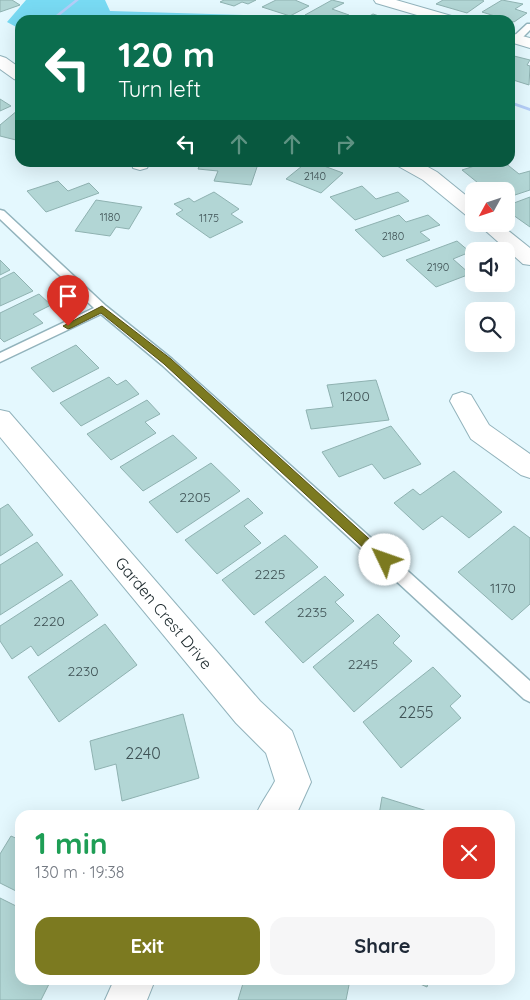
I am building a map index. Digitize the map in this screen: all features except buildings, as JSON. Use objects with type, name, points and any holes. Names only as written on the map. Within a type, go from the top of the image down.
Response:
[{"type":"street","points":[[381,0],[433,15]]},
{"type":"street","points":[[0,61],[15,72]]},
{"type":"street","points":[[413,167],[430,176],[465,205]]},
{"type":"street","points":[[498,232],[530,259]]},
{"type":"street","points":[[462,401],[480,432],[530,468]]},
{"type":"street","name":"Garden Crest Drive","points":[[0,419],[248,712],[280,742],[293,782],[280,810]]},
{"type":"street","points":[[126,1000],[133,985]]},
{"type":"lane","points":[[518,40],[530,26]]},
{"type":"lane","points":[[0,213],[102,309],[167,362],[530,693]]},
{"type":"lane","points":[[0,358],[102,309]]},
{"type":"shaded area","points":[[26,0],[105,0],[110,11],[244,15],[15,15],[15,26],[7,22]]},
{"type":"waterway","points":[[58,15],[77,0]]},
{"type":"waterway","points":[[515,104],[530,110]]},
{"type":"route","points":[[68,326],[102,309],[167,362],[385,560]]}]
